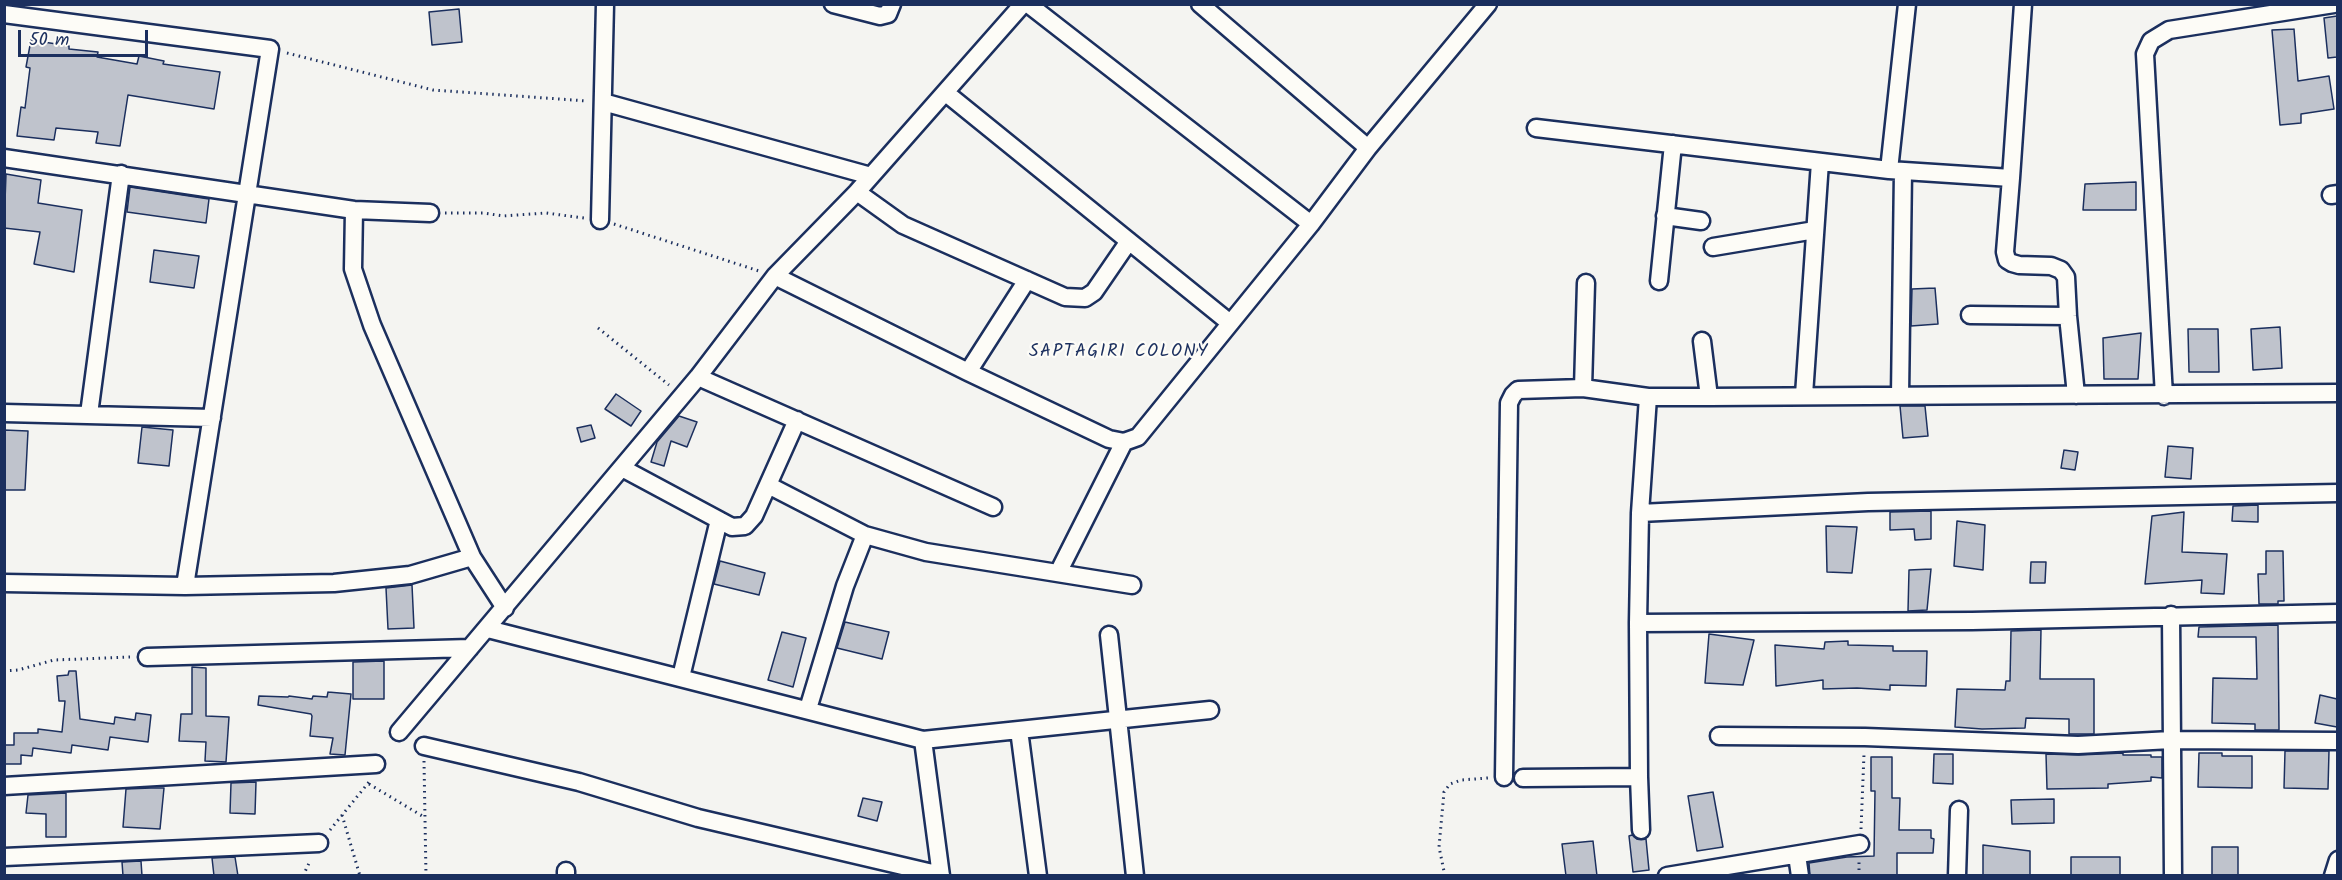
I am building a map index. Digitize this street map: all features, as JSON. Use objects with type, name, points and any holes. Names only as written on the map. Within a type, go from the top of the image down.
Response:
[{"type":"street","points":[[600,220],[605,4]]},
{"type":"street","points":[[833,4],[880,16],[888,14],[892,4]]},
{"type":"street","points":[[399,732],[698,377],[775,276],[857,192],[1023,4]]},
{"type":"street","points":[[1028,4],[1311,224]]},
{"type":"street","points":[[1200,4],[1368,148]]},
{"type":"street","points":[[775,276],[1109,439],[1124,442],[1138,437],[1311,224],[1368,148],[1488,4]]},
{"type":"street","points":[[1900,396],[1896,171],[1907,4]]},
{"type":"street","points":[[2023,4],[2005,252],[2007,260],[2019,265],[2051,266],[2061,270],[2066,278],[2067,316],[2076,395]]},
{"type":"street","points":[[2164,396],[2145,54],[2151,41],[2169,30],[2334,4]]},
{"type":"street","points":[[4,14],[270,49],[186,586]]},
{"type":"street","points":[[946,93],[1230,323]]},
{"type":"street","points":[[603,102],[871,176]]},
{"type":"street","points":[[1536,128],[1896,171],[2011,178]]},
{"type":"street","points":[[1659,281],[1673,144]]},
{"type":"street","points":[[4,158],[354,210],[430,213]]},
{"type":"street","points":[[1804,395],[1820,162]]},
{"type":"street","points":[[89,414],[121,174]]},
{"type":"street","points":[[857,192],[903,225],[1065,297],[1085,298],[1094,292],[1129,241]]},
{"type":"street","points":[[354,210],[353,269],[372,325],[472,557],[505,608]]},
{"type":"street","points":[[1665,216],[1701,221]]},
{"type":"street","points":[[1713,247],[1815,230]]},
{"type":"street","points":[[968,372],[1027,280]]},
{"type":"street","points":[[1583,388],[1586,283]]},
{"type":"street","points":[[1970,315],[2067,316]]},
{"type":"street","points":[[1702,341],[1709,398]]},
{"type":"street","points":[[698,377],[993,507]]},
{"type":"street","points":[[1504,777],[1509,403],[1518,390],[1583,388],[1648,397],[1709,398],[1804,395],[2164,396],[2337,393]]},
{"type":"street","points":[[1641,830],[1638,622],[1640,513],[1648,397]]},
{"type":"street","points":[[4,413],[212,418]]},
{"type":"street","points":[[622,468],[732,527],[744,526],[753,516],[797,420]]},
{"type":"street","points":[[1058,573],[1124,442]]},
{"type":"street","points":[[768,485],[865,535],[926,552],[1132,585]]},
{"type":"street","points":[[1640,513],[1868,502],[2337,493]]},
{"type":"street","points":[[681,677],[719,520]]},
{"type":"street","points":[[808,709],[845,586],[865,535]]},
{"type":"street","points":[[4,583],[186,586],[334,583],[410,574],[472,557]]},
{"type":"street","points":[[1638,622],[1972,621],[2337,613]]},
{"type":"street","points":[[2171,615],[2173,876]]},
{"type":"street","points":[[488,629],[923,740],[1210,710]]},
{"type":"street","points":[[1109,634],[1135,876]]},
{"type":"street","points":[[147,657],[470,648]]},
{"type":"street","points":[[1019,730],[1038,876]]},
{"type":"street","points":[[1719,736],[2078,745],[2171,740],[2337,741]]},
{"type":"street","points":[[424,746],[579,782],[698,818],[941,875],[923,740]]},
{"type":"street","points":[[4,786],[376,764]]},
{"type":"street","points":[[1523,778],[1639,777]]},
{"type":"street","points":[[1957,876],[1959,810]]},
{"type":"street","points":[[4,857],[320,843]]},
{"type":"street","points":[[1667,876],[1860,844]]},
{"type":"street","points":[[1797,855],[1800,876]]},
{"type":"street","points":[[2333,876],[2337,860]]},
{"type":"path","points":[[270,49],[433,90],[603,102]]},
{"type":"path","points":[[430,213],[484,213],[503,216],[546,213],[600,220],[775,276]]},
{"type":"path","points":[[598,328],[682,395]]},
{"type":"path","points":[[4,672],[54,660],[147,657]]},
{"type":"path","points":[[1859,876],[1864,738]]},
{"type":"path","points":[[424,746],[426,876]]},
{"type":"path","points":[[320,843],[368,783],[376,764]]},
{"type":"path","points":[[1444,876],[1439,848],[1444,792],[1450,784],[1461,780],[1504,777]]},
{"type":"path","points":[[368,783],[424,817]]},
{"type":"path","points":[[342,815],[360,876]]},
{"type":"building","points":[[459,9],[462,42],[432,45],[429,12]]},
{"type":"building","points":[[2337,16],[2337,57],[2328,58],[2324,18]]},
{"type":"building","points":[[2294,29],[2298,81],[2329,76],[2334,109],[2301,114],[2301,123],[2280,125],[2272,30]]},
{"type":"building","points":[[31,40],[69,46],[69,49],[98,52],[97,57],[137,64],[139,56],[164,61],[163,64],[220,72],[214,109],[128,95],[120,146],[96,143],[98,132],[56,128],[54,140],[17,136],[21,107],[25,108],[30,68],[26,67]]},
{"type":"building","points":[[6,174],[41,180],[38,203],[82,210],[74,272],[34,264],[40,232],[4,228]]},
{"type":"building","points":[[2136,182],[2136,210],[2083,210],[2085,184]]},
{"type":"building","points":[[130,187],[209,199],[206,223],[127,212]]},
{"type":"building","points":[[154,250],[199,256],[194,288],[150,282]]},
{"type":"building","points":[[1935,288],[1938,324],[1911,326],[1912,289]]},
{"type":"building","points":[[2280,327],[2282,368],[2253,370],[2251,329]]},
{"type":"building","points":[[2188,329],[2218,329],[2219,372],[2189,372]]},
{"type":"building","points":[[2141,333],[2138,379],[2104,379],[2103,338]]},
{"type":"building","points":[[616,394],[641,411],[631,426],[605,409]]},
{"type":"building","points":[[1900,406],[1925,406],[1928,436],[1903,438]]},
{"type":"building","points":[[679,416],[697,422],[687,447],[671,441],[664,466],[651,462],[657,442]]},
{"type":"building","points":[[591,425],[595,438],[581,442],[577,428]]},
{"type":"building","points":[[142,427],[173,430],[169,466],[138,463]]},
{"type":"building","points":[[4,430],[28,431],[25,490],[4,490]]},
{"type":"building","points":[[2168,446],[2193,448],[2191,479],[2165,477]]},
{"type":"building","points":[[2064,450],[2078,452],[2075,470],[2061,468]]},
{"type":"building","points":[[2258,505],[2258,522],[2232,521],[2233,506]]},
{"type":"building","points":[[1931,511],[1931,539],[1915,540],[1914,529],[1890,530],[1890,512]]},
{"type":"building","points":[[2184,512],[2182,552],[2227,554],[2224,594],[2201,593],[2202,580],[2145,584],[2152,516]]},
{"type":"building","points":[[1957,521],[1985,525],[1983,570],[1954,566]]},
{"type":"building","points":[[1826,526],[1857,527],[1852,573],[1827,572]]},
{"type":"building","points":[[2266,551],[2283,551],[2284,601],[2278,601],[2278,604],[2259,604],[2258,574],[2266,574]]},
{"type":"building","points":[[720,561],[765,573],[759,595],[714,584]]},
{"type":"building","points":[[2031,562],[2046,562],[2045,583],[2030,583]]},
{"type":"building","points":[[1931,569],[1927,610],[1908,611],[1909,570]]},
{"type":"building","points":[[412,585],[414,628],[388,629],[386,588]]},
{"type":"building","points":[[845,622],[889,632],[882,659],[837,648]]},
{"type":"building","points":[[2278,625],[2279,730],[2255,730],[2255,724],[2212,723],[2213,678],[2257,679],[2256,637],[2198,637],[2199,627]]},
{"type":"building","points":[[2041,630],[2040,679],[2094,679],[2094,734],[2069,734],[2069,719],[2026,718],[2025,728],[1955,727],[1957,689],[2005,690],[2006,681],[2010,681],[2011,631]]},
{"type":"building","points":[[782,632],[806,638],[793,687],[768,680]]},
{"type":"building","points":[[1709,634],[1754,640],[1743,685],[1705,683]]},
{"type":"building","points":[[1848,641],[1848,645],[1893,646],[1893,651],[1927,651],[1926,686],[1890,685],[1890,690],[1823,689],[1823,680],[1776,686],[1775,645],[1824,649],[1825,642]]},
{"type":"building","points":[[384,661],[384,699],[353,699],[353,662]]},
{"type":"building","points":[[192,667],[206,668],[206,716],[229,717],[226,762],[205,761],[206,742],[179,741],[181,714],[192,714]]},
{"type":"building","points":[[69,671],[76,671],[80,719],[114,724],[115,717],[135,720],[136,713],[151,715],[148,742],[110,737],[108,750],[72,745],[71,753],[33,748],[32,756],[21,755],[21,764],[4,764],[4,745],[14,745],[14,733],[38,733],[38,729],[62,732],[65,701],[59,701],[57,676],[68,675]]},
{"type":"building","points":[[328,692],[351,694],[345,755],[330,754],[333,738],[310,736],[311,714],[258,705],[259,696],[312,699],[313,696],[327,697]]},
{"type":"building","points":[[2320,695],[2337,699],[2337,727],[2315,723]]},
{"type":"building","points":[[2285,751],[2329,751],[2328,789],[2284,788]]},
{"type":"building","points":[[2123,753],[2123,755],[2162,757],[2162,778],[2151,777],[2151,781],[2108,784],[2108,788],[2047,789],[2046,754]]},
{"type":"building","points":[[2199,753],[2252,756],[2252,788],[2198,787]]},
{"type":"building","points":[[1934,754],[1953,754],[1953,784],[1933,783]]},
{"type":"building","points":[[1871,757],[1892,757],[1892,798],[1900,798],[1899,830],[1931,830],[1931,838],[1934,839],[1933,853],[1897,853],[1897,876],[1810,876],[1809,863],[1847,857],[1874,856],[1875,791],[1871,791]]},
{"type":"building","points":[[256,782],[255,814],[230,813],[231,783]]},
{"type":"building","points":[[164,788],[160,829],[123,827],[126,789]]},
{"type":"building","points":[[1713,792],[1723,847],[1697,851],[1688,796]]},
{"type":"building","points":[[66,793],[66,837],[46,837],[46,814],[26,813],[28,795]]},
{"type":"building","points":[[863,798],[882,802],[877,821],[858,816]]},
{"type":"building","points":[[2054,799],[2054,823],[2012,824],[2011,800]]},
{"type":"building","points":[[1632,835],[1637,839],[1646,839],[1649,870],[1633,872],[1629,836]]},
{"type":"building","points":[[1593,841],[1597,876],[1566,876],[1562,844]]},
{"type":"building","points":[[1983,845],[2030,851],[2030,876],[1983,876]]},
{"type":"building","points":[[2212,847],[2238,847],[2238,876],[2212,876]]},
{"type":"building","points":[[235,857],[238,876],[214,876],[212,858]]},
{"type":"building","points":[[2071,857],[2120,857],[2120,876],[2071,876]]},
{"type":"building","points":[[141,861],[142,876],[123,876],[122,862]]},
{"type":"district","name":"SAPTAGIRI COLONY","points":[[1119,353]]}]
